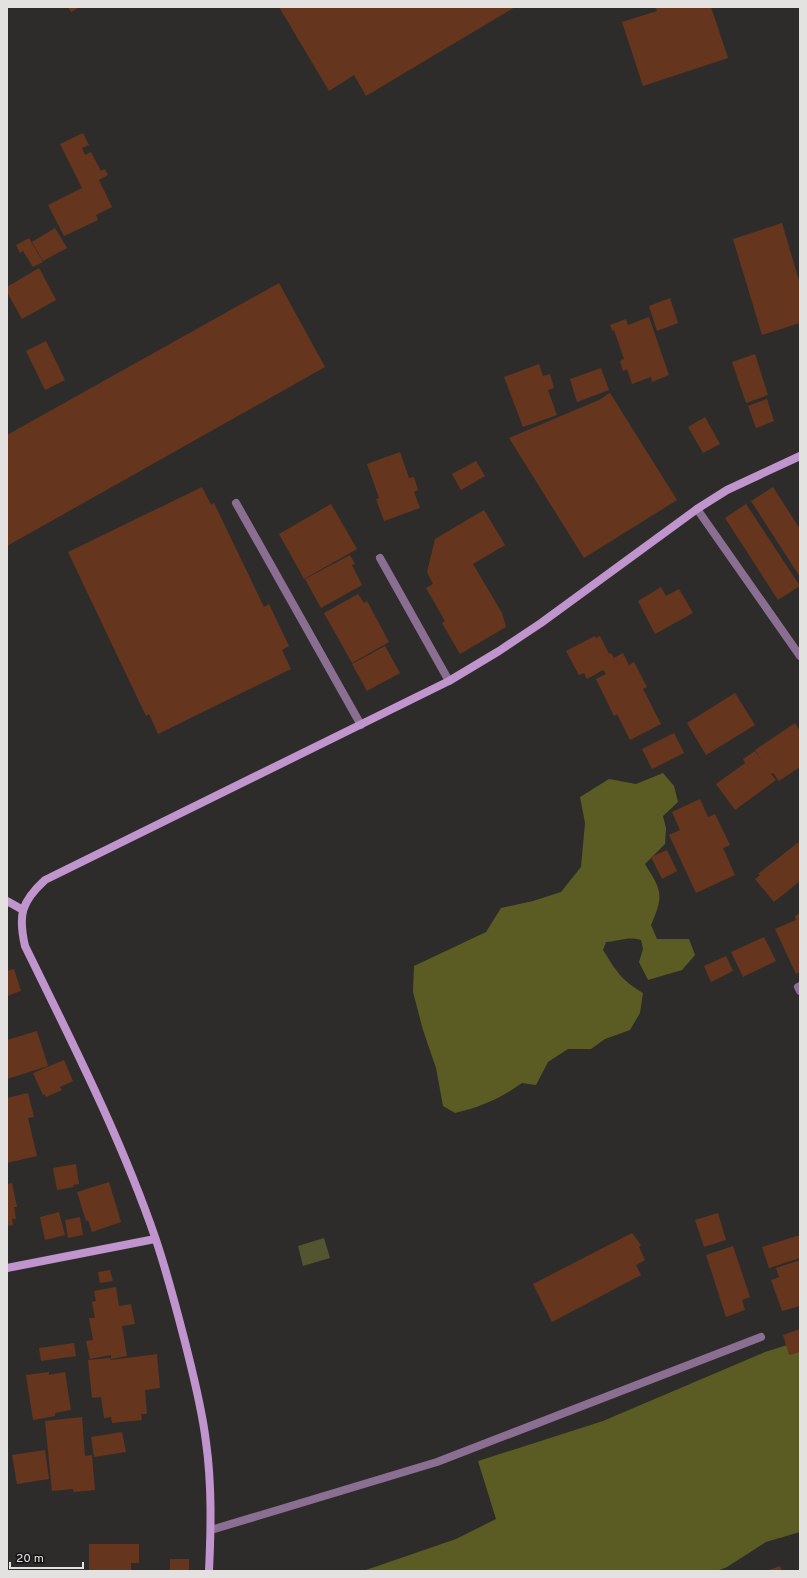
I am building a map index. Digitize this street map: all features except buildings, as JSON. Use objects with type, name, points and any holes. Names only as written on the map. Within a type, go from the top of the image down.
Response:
[{"type":"street","points":[[208,1571],[211,1530],[210,1491],[206,1442],[193,1372],[174,1301],[155,1239],[91,1084],[25,946],[21,929],[23,910],[29,895],[45,880],[449,681],[499,651],[597,584],[697,509],[727,490],[800,456]]},
{"type":"street","points":[[236,503],[361,725]]},
{"type":"street","points":[[697,509],[800,656]]},
{"type":"street","points":[[380,558],[449,681]]},
{"type":"street","points":[[7,900],[23,910]]},
{"type":"street","points":[[800,986],[798,987],[800,991]]},
{"type":"street","points":[[7,1268],[155,1239]]},
{"type":"street","points":[[211,1530],[436,1462],[761,1337]]},
{"type":"green space","points":[[324,1238],[330,1258],[303,1266],[298,1246]]},
{"type":"shaded area","points":[[663,773],[674,786],[678,802],[663,816],[666,828],[665,844],[645,864],[658,887],[659,893],[658,907],[651,925],[657,939],[689,939],[695,955],[682,970],[648,980],[639,962],[643,949],[641,940],[628,939],[606,942],[603,950],[616,970],[624,979],[643,993],[640,1013],[630,1030],[605,1039],[591,1049],[568,1049],[548,1062],[536,1085],[522,1083],[490,1101],[455,1113],[443,1106],[436,1068],[423,1030],[413,992],[414,966],[486,932],[501,908],[533,901],[561,892],[581,867],[585,823],[580,797],[609,779],[636,784]]},
{"type":"shaded area","points":[[800,1341],[800,1532],[766,1542],[727,1567],[717,1571],[363,1571],[456,1539],[496,1519],[478,1461],[603,1421],[765,1352]]}]
